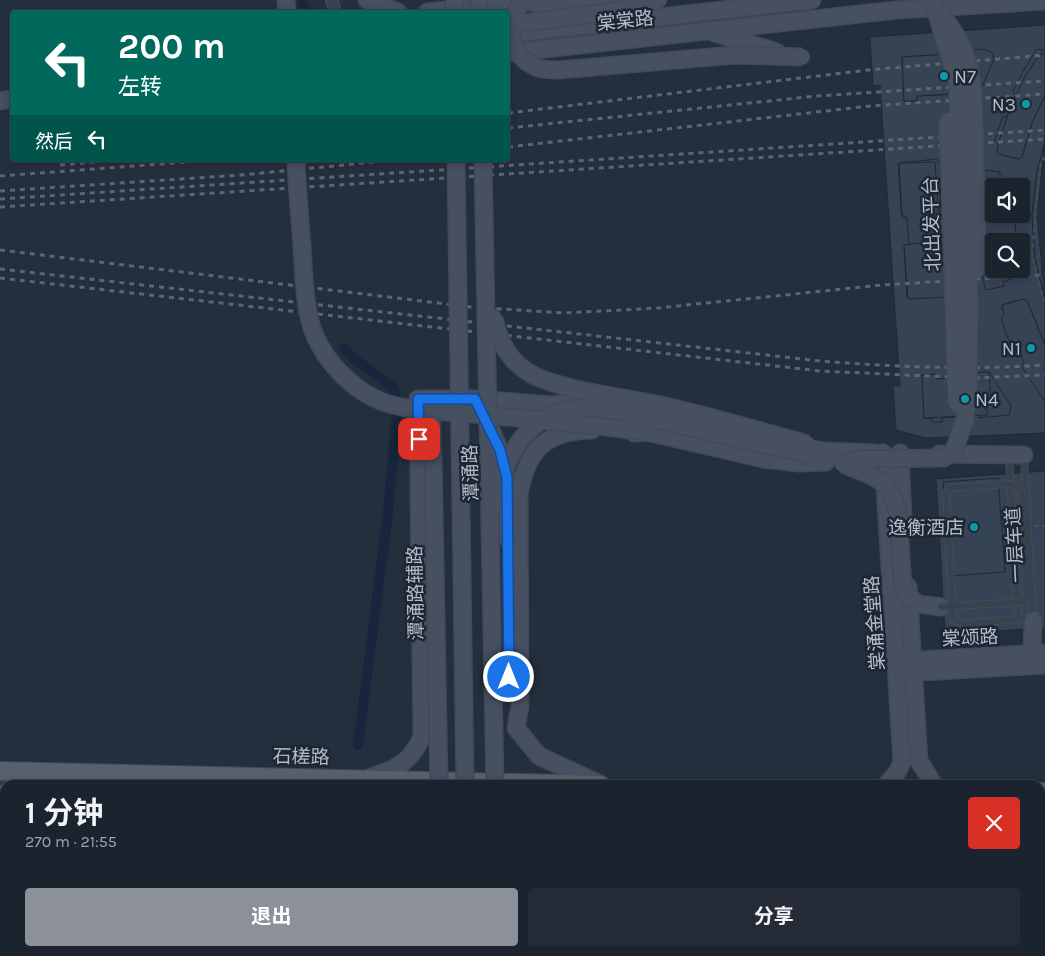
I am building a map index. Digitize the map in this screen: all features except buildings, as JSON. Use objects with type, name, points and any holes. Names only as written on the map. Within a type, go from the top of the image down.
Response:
[{"type":"main road","name":"石槎路","points":[[0,771],[435,780]]},
{"type":"street","points":[[367,0],[393,10]]},
{"type":"street","points":[[553,0],[523,0],[510,25],[514,47],[523,59],[533,66],[544,69],[559,70],[734,55],[802,57],[761,49],[710,31]]},
{"type":"street","points":[[447,10],[548,0]]},
{"type":"street","points":[[510,10],[616,0]]},
{"type":"street","points":[[510,25],[624,10],[659,0]]},
{"type":"street","name":"棠棠路","points":[[510,34],[812,0]]},
{"type":"street","name":"棠棠路","points":[[510,54],[710,31],[896,5],[1045,1]]},
{"type":"street","name":"北出发平台","points":[[930,2],[957,80],[969,299],[968,394],[965,419],[957,444]]},
{"type":"street","name":"北出发平台","points":[[930,2],[946,78],[957,444]]},
{"type":"street","name":"潭涌路","points":[[456,162],[465,780]]},
{"type":"street","name":"潭涌路","points":[[483,162],[495,780]]},
{"type":"street","points":[[296,165],[304,279],[312,327],[323,352],[336,369],[374,398],[417,408],[585,424],[647,432],[764,459],[799,463],[847,458],[1019,460]]},
{"type":"street","points":[[486,262],[499,340],[506,352],[533,375],[556,383],[676,409],[807,444],[847,458],[888,486],[896,504],[901,574],[905,593],[918,604],[941,607]]},
{"type":"street","points":[[368,778],[404,764],[417,748],[422,738],[418,399],[475,399],[551,405],[594,402],[847,458],[944,458],[954,451],[957,444]]},
{"type":"street","name":"潭涌路辅路","points":[[431,399],[438,780]]},
{"type":"street","points":[[475,399],[500,450],[507,477],[509,704],[516,728],[539,756],[590,780]]},
{"type":"street","points":[[492,577],[498,500],[503,474],[510,453],[521,438],[536,424],[556,413],[595,408],[628,413],[807,453],[816,461]]},
{"type":"street","points":[[507,477],[513,465],[526,448],[543,434],[565,418],[590,415],[795,456],[892,459]]},
{"type":"street","points":[[516,728],[520,706],[519,494],[523,472],[541,445],[566,432],[581,430],[647,432]]},
{"type":"street","name":"棠涌金堂路","points":[[892,459],[905,667],[919,761],[931,780]]},
{"type":"street","points":[[1028,617],[1038,653]]},
{"type":"street","name":"棠颂路","points":[[905,667],[1038,653]]},
{"type":"street","name":"棠颂路","points":[[905,667],[1045,665]]},
{"type":"street","name":"棠涌金堂路","points":[[891,780],[897,773],[902,762],[905,667]]},
{"type":"lane","name":"一层车道","points":[[1019,460],[1010,472],[1028,617]]},
{"type":"lane","name":"一层车道","points":[[1019,460],[1028,617]]},
{"type":"lane","points":[[1011,484],[1021,490],[1028,617],[963,624],[954,620],[946,493],[949,488],[1011,484]]},
{"type":"lane","points":[[941,607],[1024,602],[1026,598],[1022,496],[1012,487],[950,491],[948,493],[953,613],[960,621],[1028,617]]},
{"type":"path","points":[[1045,157],[1040,166],[1032,256],[1045,304]]},
{"type":"path","points":[[1032,526],[1045,526]]},
{"type":"waterway","points":[[302,0],[304,10]]},
{"type":"waterway","points":[[345,349],[352,357],[393,387],[398,404],[387,521],[358,745]]},
{"type":"railway","points":[[510,113],[868,70],[1045,55]]},
{"type":"railway","points":[[510,128],[817,96],[1045,81]]},
{"type":"railway","points":[[510,147],[870,106],[1045,94]]},
{"type":"railway","points":[[0,199],[1045,130]]},
{"type":"railway","points":[[0,207],[1045,139]]},
{"type":"railway","points":[[60,165],[94,162]]},
{"type":"railway","points":[[0,176],[186,162]]},
{"type":"railway","points":[[0,191],[241,175],[374,162]]},
{"type":"railway","points":[[0,250],[471,307],[564,313],[658,308],[882,285],[1045,275]]},
{"type":"railway","points":[[0,269],[820,361],[932,367],[1045,365]]},
{"type":"railway","points":[[0,278],[820,371],[971,378],[1045,375]]},
{"type":"place","name":"N7","points":[[944,76]]},
{"type":"place","name":"N3","points":[[1026,104]]},
{"type":"place","name":"N1","points":[[1031,348]]},
{"type":"place","name":"N4","points":[[965,399]]},
{"type":"place","name":"逸衡酒店","points":[[974,527]]},
{"type":"route","points":[[419,439],[418,399],[475,399],[500,450],[507,477],[509,677]]}]
